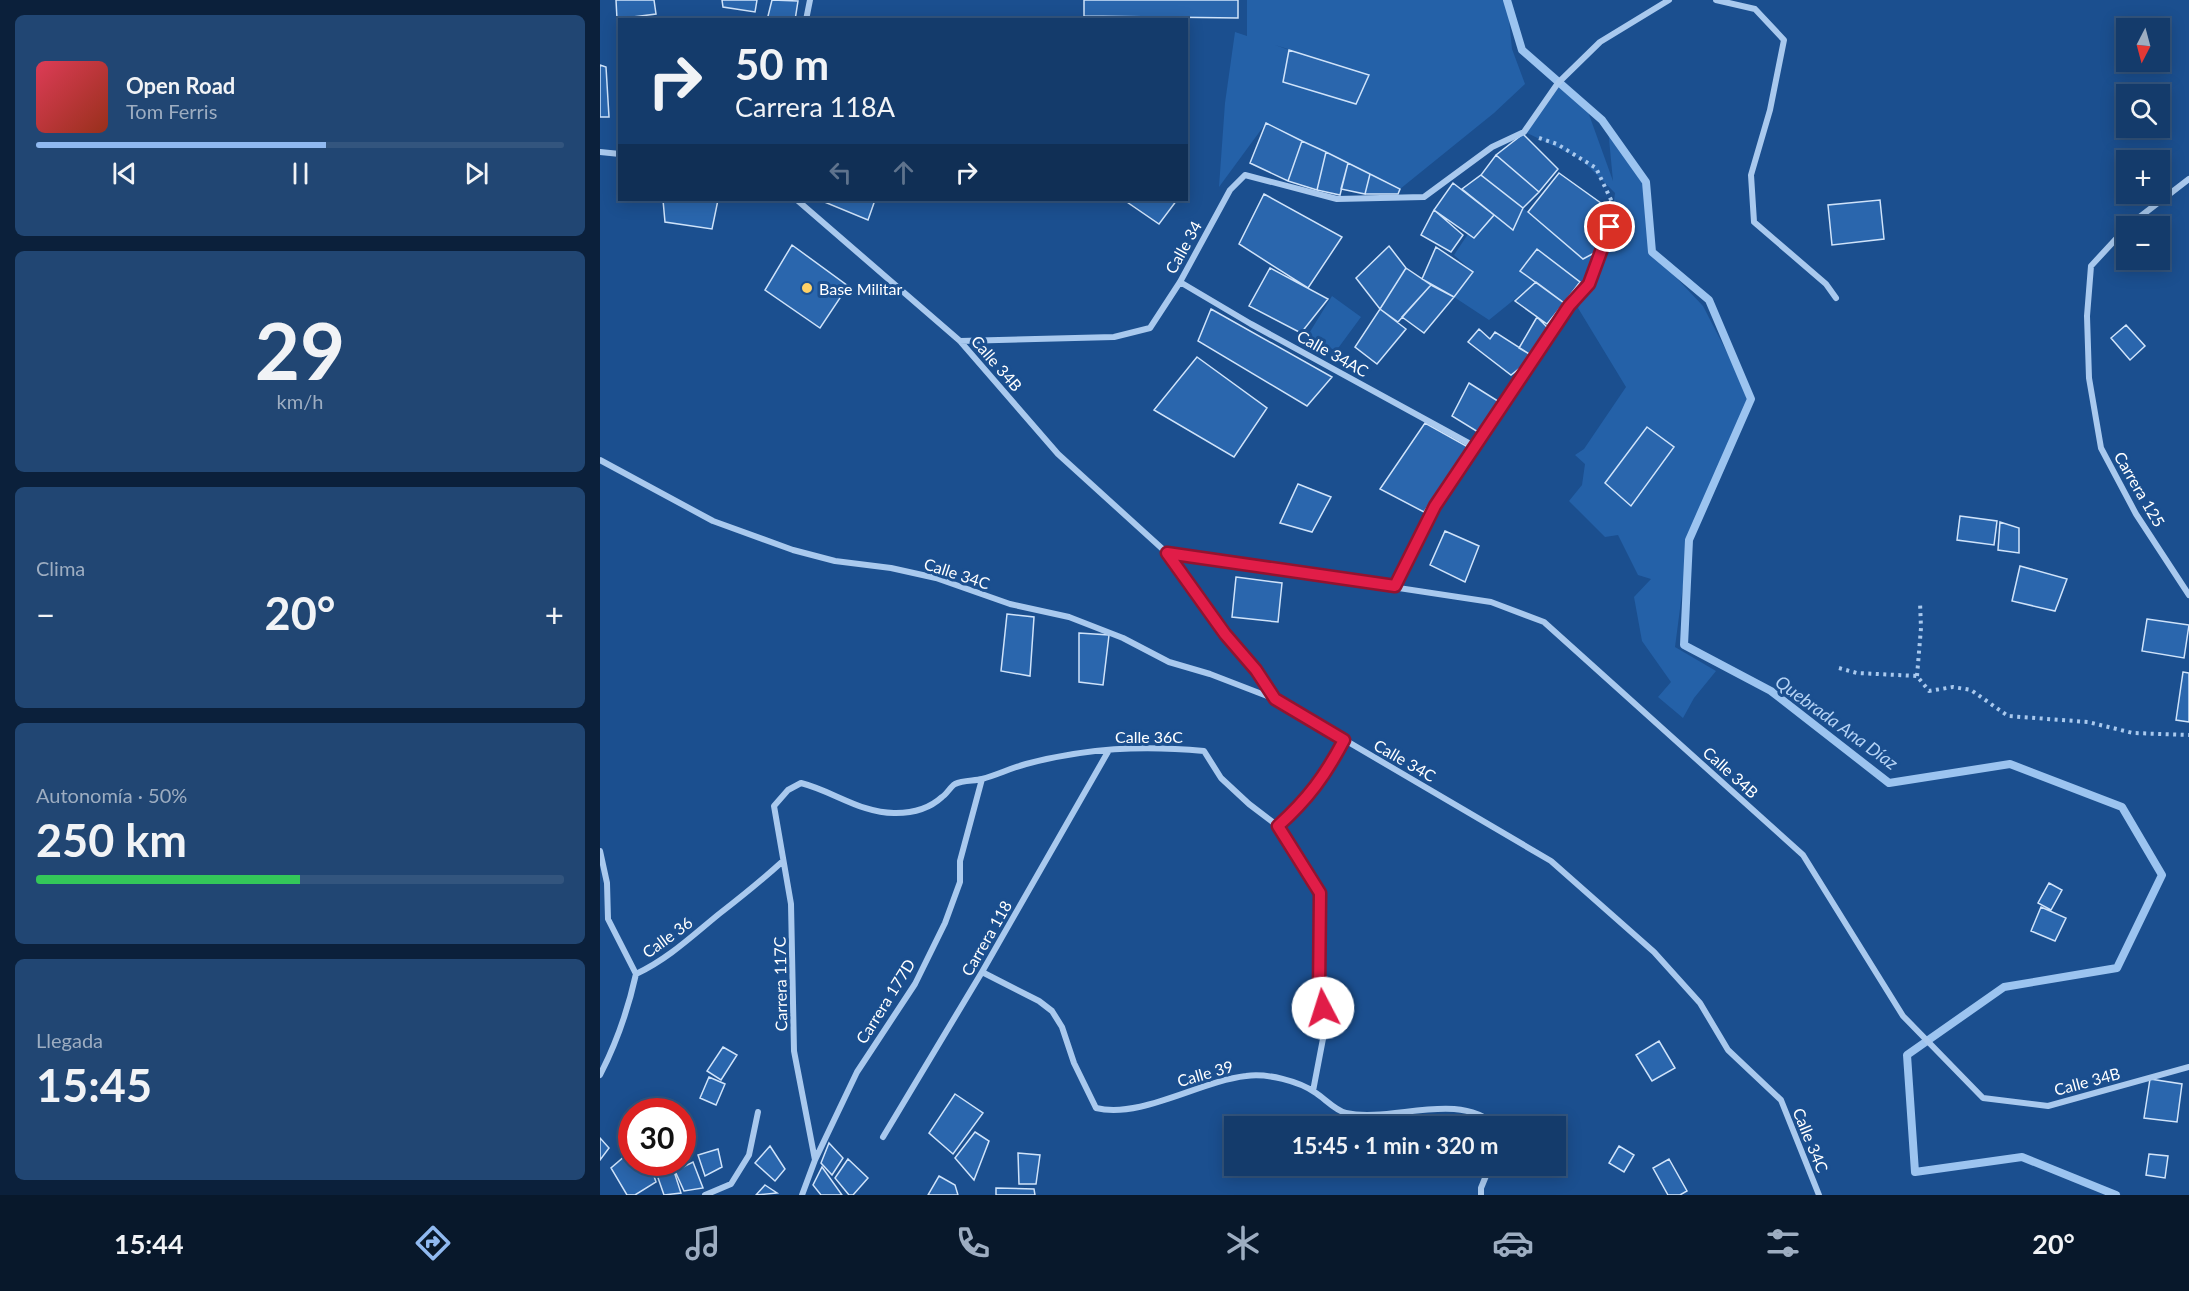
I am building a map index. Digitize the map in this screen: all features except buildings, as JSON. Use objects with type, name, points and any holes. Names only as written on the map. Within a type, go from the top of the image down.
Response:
[{"type":"street","points":[[806,18],[810,0]]},
{"type":"street","points":[[1521,134],[1558,83],[1600,42],[1669,0]]},
{"type":"street","points":[[1716,0],[1755,9],[1784,40],[1770,110],[1750,175],[1754,222],[1827,284],[1836,298]]},
{"type":"street","name":"Calle 34","points":[[960,341],[1114,337],[1150,328],[1180,282],[1230,190],[1245,175],[1337,199],[1425,197],[1492,147],[1521,134]]},
{"type":"street","points":[[600,152],[618,154]]},
{"type":"street","name":"Carrera 125","points":[[2142,216],[2189,179]]},
{"type":"street","name":"Calle 34B","points":[[799,201],[960,341],[1058,454],[1167,553],[1225,634],[1256,670],[1275,699]]},
{"type":"street","points":[[1395,586],[1435,506],[1569,306],[1589,284],[1610,227]]},
{"type":"street","name":"Carrera 125","points":[[2116,240],[2091,266],[2087,316],[2089,378],[2101,448],[2136,514],[2189,595]]},
{"type":"street","name":"Calle 34AC","points":[[1180,282],[1251,324],[1474,446]]},
{"type":"street","name":"Calle 34C","points":[[600,460],[713,521],[793,550],[835,561],[891,568],[936,578],[1010,604],[1069,617],[1123,638],[1169,662],[1210,674],[1275,699],[1551,861],[1654,952],[1700,1003],[1728,1050],[1780,1100],[1819,1195]]},
{"type":"street","name":"Calle 34B","points":[[1167,553],[1491,602],[1544,622],[1803,855],[1903,1016],[1983,1098],[2048,1106],[2189,1067]]},
{"type":"street","points":[[1278,826],[1305,801],[1322,780],[1344,740]]},
{"type":"street","name":"Calle 36C","points":[[774,806],[788,790],[801,783],[819,788],[868,810],[894,813],[919,811],[942,798],[956,784],[1066,755],[1110,749],[1179,748],[1204,751],[1221,778],[1249,804],[1278,826],[1320,893],[1319,993],[1326,1023],[1313,1090]]},
{"type":"street","name":"Carrera 118","points":[[883,1137],[982,972],[1109,750]]},
{"type":"street","name":"Carrera 177D","points":[[802,1195],[815,1160],[857,1072],[915,984],[945,923],[960,882],[960,861],[982,779]]},
{"type":"street","name":"Carrera 117C","points":[[774,806],[790,904],[794,1051],[815,1160]]},
{"type":"street","name":"Calle 36","points":[[600,851],[607,883],[608,919],[636,974],[658,963],[690,939],[751,891],[783,861]]},
{"type":"street","name":"Calle 39","points":[[982,972],[1039,1001],[1052,1011],[1062,1027],[1074,1063],[1096,1108],[1108,1111],[1165,1101],[1182,1093],[1247,1076],[1277,1078],[1313,1090],[1344,1113],[1378,1116],[1398,1111],[1444,1108],[1481,1116]]},
{"type":"street","points":[[600,1075],[614,1048],[627,1012],[636,974]]},
{"type":"street","points":[[705,1195],[731,1184],[748,1155],[758,1112]]},
{"type":"street","points":[[1481,1195],[1486,1176]]},
{"type":"path","points":[[1521,134],[1557,144],[1596,168],[1613,204],[1610,227]]},
{"type":"path","points":[[1920,602],[1921,628],[1917,676],[1929,691],[1953,687],[1971,690],[2008,716],[2088,722],[2133,733],[2189,735]]},
{"type":"path","points":[[1839,668],[1857,673],[1917,676]]},
{"type":"shaded area","points":[[1247,0],[1507,0],[1512,49],[1525,84],[1494,113],[1400,189],[1266,123],[1219,187],[1225,103],[1235,32],[1247,36]],"holes":[[[1275,45],[1369,74],[1356,103],[1283,82],[1289,50]]]},
{"type":"shaded area","points":[[1559,83],[1587,109],[1613,181],[1608,128],[1646,182],[1652,252],[1703,306],[1751,399],[1689,540],[1675,647],[1716,671],[1694,698],[1683,718],[1658,697],[1671,682],[1642,641],[1634,597],[1651,579],[1638,575],[1618,535],[1605,537],[1569,501],[1582,485],[1585,464],[1575,455],[1584,449],[1626,387],[1578,308],[1602,252],[1615,193],[1581,159],[1525,132]]},
{"type":"shaded area","points":[[1523,208],[1583,259],[1596,252],[1589,283],[1580,282],[1537,250],[1520,270],[1536,282],[1489,320],[1454,297],[1473,272],[1454,255],[1468,234],[1474,238],[1494,215],[1512,230]]},
{"type":"shaded area","points":[[1332,296],[1361,317],[1336,351],[1308,335]]},
{"type":"waterway","name":"Quebrada Ana Díaz","points":[[1507,0],[1522,50],[1602,120],[1646,182],[1652,252],[1709,300],[1751,399],[1689,540],[1684,645],[1771,691],[1889,783],[2010,764],[2122,807],[2162,875],[2117,968],[2004,987],[1907,1055],[1915,1172],[2022,1157],[2116,1195]]},
{"type":"place","name":"Base Militar","points":[[807,288]]},
{"type":"route","points":[[1323,1008],[1319,993],[1320,893],[1278,826],[1305,801],[1327,773],[1344,740],[1275,699],[1256,670],[1225,634],[1167,553],[1395,586],[1435,506],[1460,465],[1569,306],[1589,284],[1610,227]]}]
